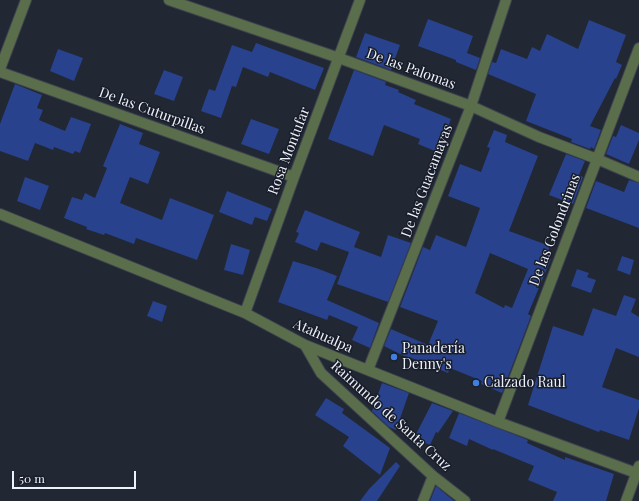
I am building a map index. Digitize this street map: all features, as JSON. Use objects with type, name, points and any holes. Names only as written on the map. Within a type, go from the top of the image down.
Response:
[{"type":"street","points":[[0,69],[26,0]]},
{"type":"street","name":"De las Palomas","points":[[169,0],[339,58],[471,106],[539,137],[639,177]]},
{"type":"street","name":"Rosa Montufar","points":[[245,313],[360,0]]},
{"type":"street","name":"De las Guacamayas","points":[[368,370],[471,106],[506,0]]},
{"type":"street","name":"De las Golondrinas","points":[[498,422],[639,48]]},
{"type":"street","name":"De las Cuturpillas","points":[[0,72],[294,177]]},
{"type":"street","name":"Atahualpa","points":[[0,214],[245,313],[305,346],[498,422],[638,471]]},
{"type":"street","name":"Raimundo de Santa Cruz","points":[[305,346],[321,373],[433,476],[465,501]]},
{"type":"street","points":[[626,501],[638,471]]},
{"type":"street","points":[[423,501],[433,476]]},
{"type":"building","points":[[428,19],[473,36],[467,53],[480,58],[476,70],[456,62],[456,60],[418,46]]},
{"type":"building","points":[[589,20],[626,35],[616,62],[622,65],[590,126],[601,130],[594,149],[571,142],[572,139],[526,121],[536,94],[488,74],[492,62],[496,63],[501,49],[527,59],[532,47],[540,51],[547,34],[578,49]]},
{"type":"building","points":[[365,33],[400,45],[391,70],[356,57]]},
{"type":"building","points":[[256,43],[324,68],[315,90],[270,72],[268,77],[243,67],[236,87],[232,86],[221,118],[201,111],[209,89],[215,91],[232,45],[252,52]]},
{"type":"building","points":[[58,49],[83,58],[74,81],[50,71]]},
{"type":"building","points":[[164,70],[183,77],[174,101],[154,94]]},
{"type":"building","points":[[354,70],[386,82],[385,85],[399,90],[398,92],[416,100],[414,104],[451,119],[443,140],[447,142],[442,154],[418,144],[420,139],[384,125],[373,156],[328,139]]},
{"type":"building","points":[[15,84],[42,95],[37,108],[43,110],[39,120],[65,131],[71,117],[91,124],[80,153],[75,151],[73,154],[54,147],[53,150],[35,143],[28,161],[0,151],[0,124]]},
{"type":"building","points":[[251,119],[279,129],[269,154],[241,144]]},
{"type":"building","points":[[120,124],[143,133],[139,144],[160,152],[148,184],[130,177],[120,203],[162,220],[170,198],[214,215],[197,260],[136,238],[134,244],[105,233],[104,235],[86,229],[87,227],[64,218],[72,197],[82,200],[85,193],[95,198],[107,168],[103,166]]},
{"type":"building","points":[[621,125],[639,133],[639,140],[629,164],[606,154],[613,136],[616,137]]},
{"type":"building","points":[[494,130],[507,135],[505,142],[538,156],[509,231],[550,246],[546,256],[551,259],[528,314],[531,316],[502,393],[481,384],[482,381],[450,368],[448,373],[409,357],[408,358],[384,346],[391,329],[428,345],[438,321],[400,307],[423,247],[430,250],[436,235],[466,247],[480,208],[448,196],[460,164],[481,172],[490,148],[487,147]],"holes":[[[490,253],[528,269],[512,308],[505,305],[504,308],[475,293]]]},
{"type":"building","points":[[566,154],[585,161],[579,175],[583,177],[573,204],[549,195]]},
{"type":"building","points":[[25,177],[49,186],[40,210],[17,201]]},
{"type":"building","points":[[629,180],[639,183],[639,228],[586,208],[596,181],[624,192]]},
{"type":"building","points":[[227,191],[272,209],[267,221],[255,217],[252,225],[219,212]]},
{"type":"building","points":[[305,210],[360,232],[354,247],[381,257],[388,235],[411,243],[388,302],[337,284],[349,252],[321,242],[317,251],[295,242],[299,233],[296,232]]},
{"type":"building","points":[[231,244],[250,250],[243,275],[224,270]]},
{"type":"building","points":[[622,256],[634,260],[630,275],[617,270]]},
{"type":"building","points":[[293,261],[337,276],[327,300],[379,323],[370,348],[352,340],[358,327],[329,315],[327,320],[278,302]]},
{"type":"building","points":[[577,269],[589,273],[587,277],[596,280],[591,293],[571,286]]},
{"type":"building","points":[[624,295],[636,299],[631,312],[639,317],[639,357],[616,348],[602,387],[639,400],[639,408],[629,440],[600,430],[599,432],[528,405],[553,326],[583,336],[593,308],[616,316]]},
{"type":"building","points":[[153,301],[167,306],[162,322],[147,316]]},
{"type":"building","points":[[382,383],[409,393],[396,430],[389,427],[372,411]]},
{"type":"building","points":[[326,398],[344,409],[342,413],[390,448],[380,475],[343,446],[349,437],[315,415]]},
{"type":"building","points":[[432,403],[453,411],[438,433],[436,432],[430,445],[414,438]]},
{"type":"building","points":[[459,413],[528,440],[527,443],[565,460],[565,457],[614,474],[606,501],[553,501],[557,492],[528,480],[534,466],[469,439],[467,446],[449,438]]},
{"type":"building","points":[[396,462],[400,466],[377,501],[360,501],[369,489]]},
{"type":"building","points":[[436,486],[454,501],[430,501]]},
{"type":"place","name":"Panadería Denny's","points":[[394,357]]},
{"type":"place","name":"Calzado Raul","points":[[476,383]]}]
